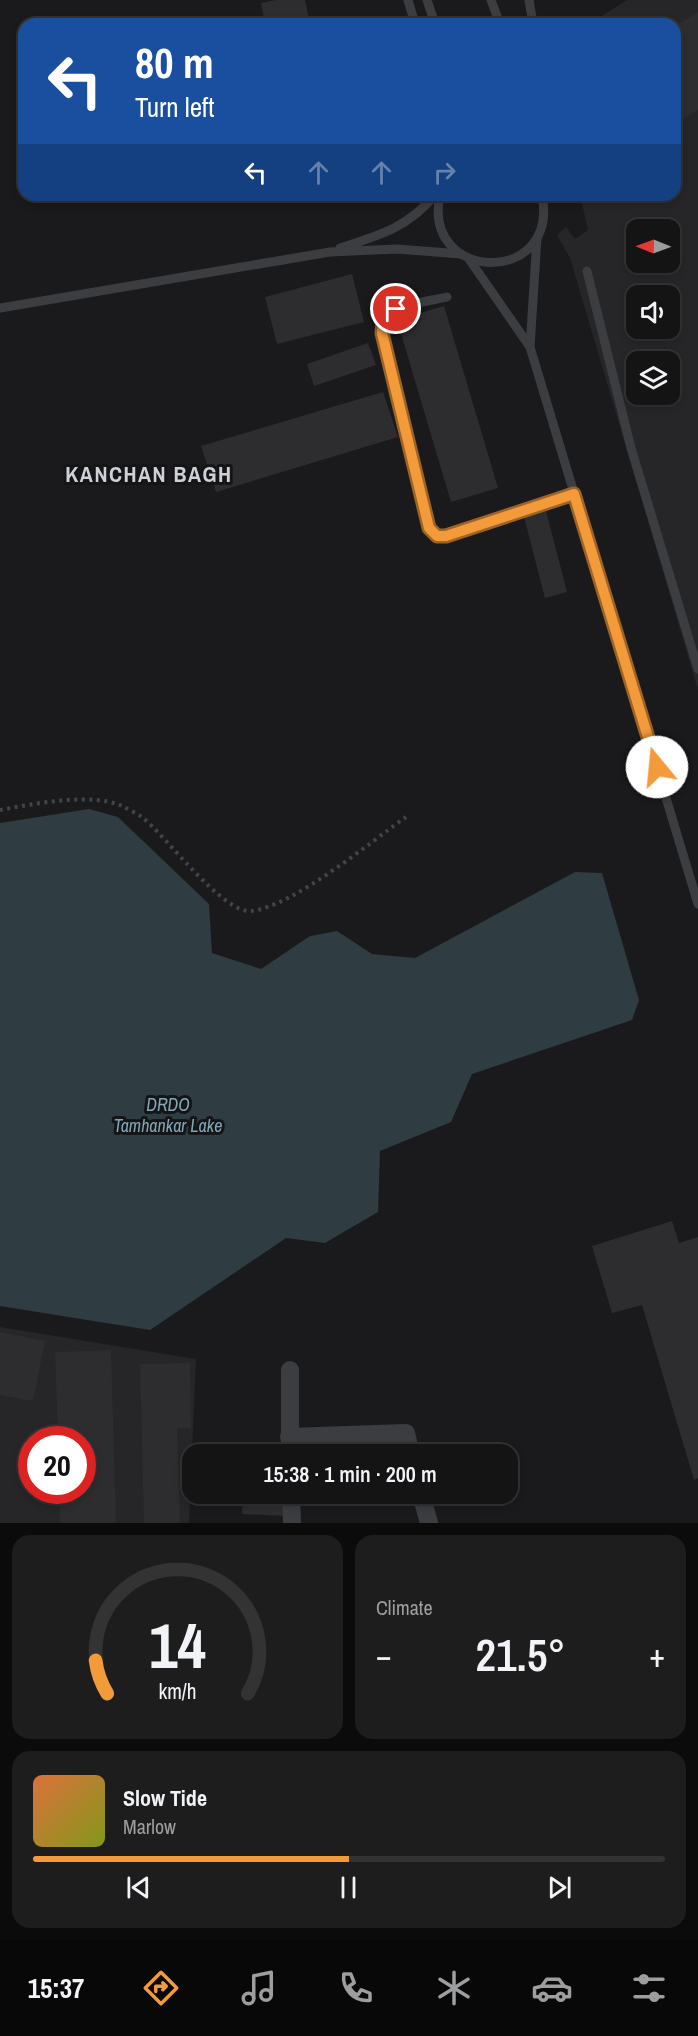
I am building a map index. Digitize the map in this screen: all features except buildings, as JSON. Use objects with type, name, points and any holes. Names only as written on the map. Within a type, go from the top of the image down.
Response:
[{"type":"street","points":[[290,1370],[290,1444]]},
{"type":"street","points":[[308,1444],[406,1433],[408,1444]]},
{"type":"street","points":[[291,1504],[292,1523]]},
{"type":"street","points":[[424,1504],[429,1523]]},
{"type":"lane","points":[[408,0],[413,18]]},
{"type":"lane","points":[[427,0],[433,18]]},
{"type":"lane","points":[[491,0],[498,18]]},
{"type":"lane","points":[[529,0],[532,18]]},
{"type":"lane","points":[[330,252],[395,230],[420,212],[430,201]]},
{"type":"lane","points":[[439,201],[438,216],[443,234],[465,257],[530,347],[698,903]]},
{"type":"lane","points":[[0,308],[330,252],[397,249],[465,257],[484,264],[507,261],[526,250],[537,238],[543,224],[542,201]]},
{"type":"lane","points":[[530,347],[537,238]]},
{"type":"lane","points":[[587,271],[631,448],[698,669]]},
{"type":"lane","points":[[447,297],[396,309],[383,322],[382,333],[429,528],[437,536],[446,536],[574,494]]},
{"type":"path","points":[[0,810],[53,800],[119,805],[142,817],[229,903],[248,911],[273,906],[302,890],[406,817]]},
{"type":"shaded area","points":[[627,0],[698,0],[698,690],[570,258],[557,235],[566,227],[575,239],[588,230],[581,201],[681,201],[681,18],[598,18]]},
{"type":"shaded area","points":[[0,1327],[196,1359],[192,1444],[182,1444],[182,1504],[190,1504],[189,1523],[0,1523]]},
{"type":"water","name":"DRDO Tamhankar Lake","points":[[89,809],[118,817],[209,904],[212,953],[261,969],[310,936],[337,931],[372,954],[415,958],[575,872],[602,873],[639,1000],[632,1020],[472,1074],[451,1122],[380,1151],[378,1212],[325,1243],[286,1238],[150,1330],[0,1306],[0,823]]},
{"type":"district","name":"KANCHAN BAGH","points":[[149,474]]},
{"type":"route","points":[[396,309],[383,322],[382,333],[429,528],[437,536],[446,536],[574,494],[657,767]]}]
